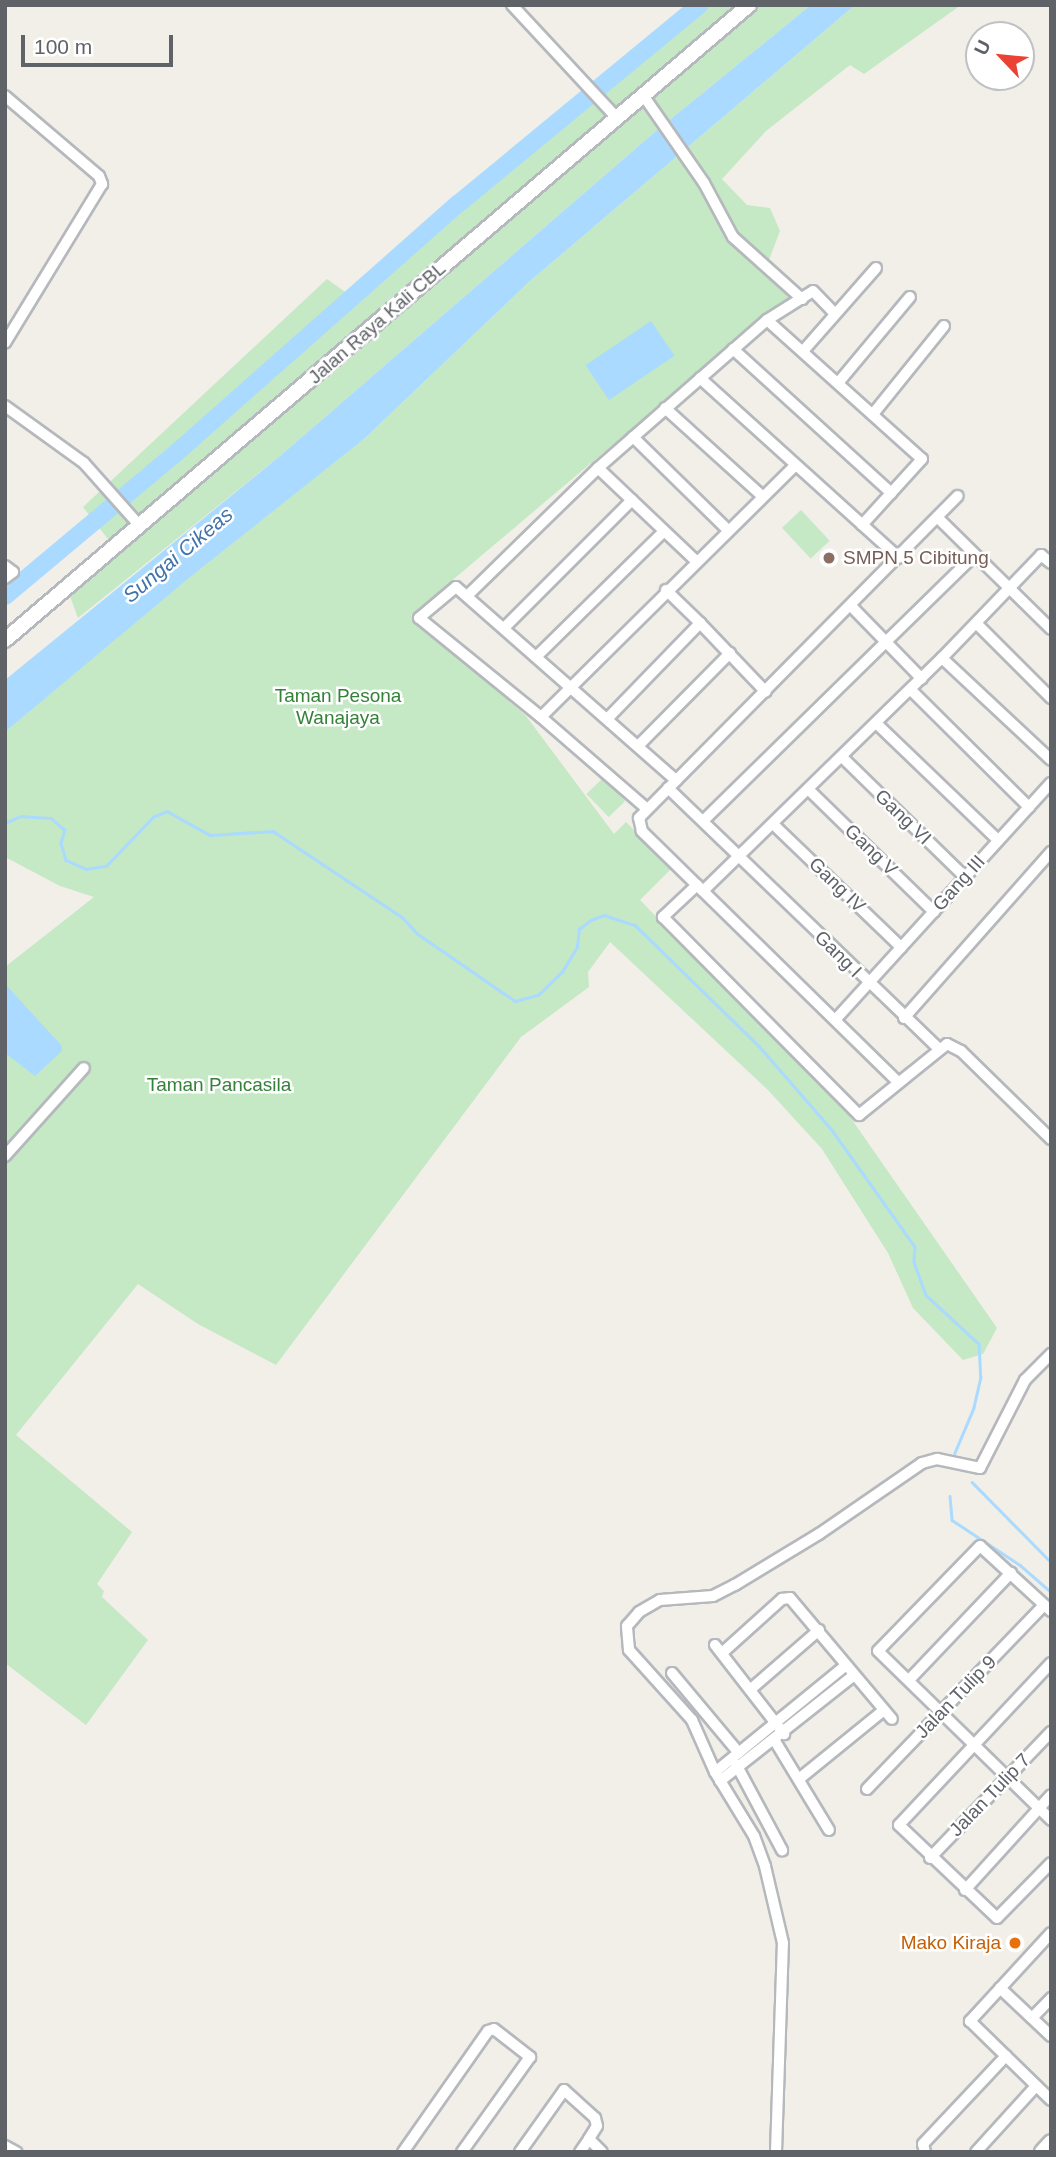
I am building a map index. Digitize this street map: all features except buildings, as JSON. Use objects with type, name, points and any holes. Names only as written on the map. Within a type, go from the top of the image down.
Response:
[{"type":"main road","name":"Jalan Raya Kali CBL","points":[[5,640],[750,5]]},
{"type":"main road","points":[[1042,2152],[1051,2142]]},
{"type":"street","points":[[512,5],[617,118]]},
{"type":"street","points":[[643,95],[704,183],[733,237],[802,299]]},
{"type":"street","points":[[5,96],[99,176],[102,184],[5,343]]},
{"type":"street","points":[[804,350],[876,268]]},
{"type":"street","points":[[467,597],[598,468],[767,320],[813,292],[835,314]]},
{"type":"street","points":[[838,383],[910,297]]},
{"type":"street","points":[[767,320],[804,350],[922,458],[862,525]]},
{"type":"street","points":[[873,414],[944,326]]},
{"type":"street","points":[[733,349],[891,493]]},
{"type":"street","points":[[700,378],[899,558]]},
{"type":"street","points":[[5,405],[84,463],[140,526]]},
{"type":"street","points":[[666,408],[763,497]]},
{"type":"street","points":[[633,437],[729,530]]},
{"type":"street","points":[[541,717],[666,590],[795,466]]},
{"type":"street","points":[[598,468],[696,561]]},
{"type":"street","points":[[898,1082],[642,831],[639,818],[646,808],[852,607],[939,519],[958,496]]},
{"type":"street","points":[[504,628],[632,500]]},
{"type":"street","points":[[939,519],[1051,629]]},
{"type":"street","points":[[537,656],[664,531]]},
{"type":"street","points":[[703,821],[975,555]]},
{"type":"street","points":[[1051,563],[1041,555],[1011,590],[942,657],[912,691],[740,857],[663,917],[859,1115],[938,1048],[947,1044],[961,1051],[1051,1139]]},
{"type":"street","points":[[5,566],[13,572],[5,578]]},
{"type":"street","points":[[646,808],[541,717],[419,618],[456,587],[640,744],[676,780]]},
{"type":"street","points":[[666,590],[766,692]]},
{"type":"street","points":[[852,607],[884,643],[922,679]]},
{"type":"street","points":[[608,717],[700,623]]},
{"type":"street","points":[[977,624],[1051,698]]},
{"type":"street","points":[[640,744],[730,653]]},
{"type":"street","points":[[942,657],[1051,760]]},
{"type":"street","points":[[912,691],[1029,807]]},
{"type":"street","points":[[877,724],[998,840]]},
{"type":"street","name":"Gang VI","points":[[842,757],[964,876]]},
{"type":"street","name":"Gang I","points":[[668,788],[868,985],[938,1048]]},
{"type":"street","name":"Gang V","points":[[808,789],[934,912]]},
{"type":"street","name":"Gang III","points":[[836,1019],[964,876],[1049,789]]},
{"type":"street","name":"Gang IV","points":[[773,824],[901,947]]},
{"type":"street","points":[[904,1018],[1051,852]]},
{"type":"street","points":[[5,1156],[84,1068]]},
{"type":"street","points":[[776,2152],[783,1943],[754,1836],[717,1777],[692,1720],[629,1650],[627,1626],[639,1612],[660,1601],[713,1596],[735,1585],[819,1534],[916,1466],[937,1460],[974,1469],[984,1465],[1024,1380],[1051,1354]]},
{"type":"street","points":[[1047,1608],[980,1546],[878,1651],[1051,1820]]},
{"type":"street","points":[[909,1680],[1011,1573]]},
{"type":"street","points":[[785,1734],[718,1649],[786,1597],[819,1630],[845,1666],[892,1720]]},
{"type":"street","name":"Jalan Tulip 9","points":[[867,1789],[1047,1608]]},
{"type":"street","points":[[751,1689],[819,1630]]},
{"type":"street","points":[[1051,1663],[901,1822],[901,1829],[994,1918],[1000,1917],[1051,1863]]},
{"type":"street","points":[[717,1777],[736,1755],[845,1666]]},
{"type":"street","points":[[672,1673],[736,1755],[739,1769],[782,1850]]},
{"type":"street","points":[[717,1777],[739,1769],[854,1675]]},
{"type":"street","points":[[799,1779],[884,1710]]},
{"type":"street","name":"Jalan Tulip 7","points":[[930,1858],[1051,1732]]},
{"type":"street","points":[[775,1741],[830,1830]]},
{"type":"street","points":[[965,1889],[1051,1795]]},
{"type":"street","points":[[1051,1933],[970,2021],[1051,2100]]},
{"type":"street","points":[[1000,1988],[1051,2036]]},
{"type":"street","points":[[1032,2018],[1051,1998]]},
{"type":"street","points":[[403,2152],[488,2031],[494,2029],[530,2057],[462,2152]]},
{"type":"street","points":[[924,2148],[1006,2056]]},
{"type":"street","points":[[976,2152],[1036,2086]]},
{"type":"street","points":[[520,2152],[564,2090],[595,2118],[597,2126],[580,2152]]},
{"type":"street","points":[[589,2139],[602,2152]]},
{"type":"street","points":[[5,2146],[16,2152]]},
{"type":"green space","points":[[701,5],[811,5],[656,131],[280,456],[78,618],[67,588],[111,543],[83,507],[327,279],[355,299]]},
{"type":"green space","points":[[855,5],[961,5],[864,74],[850,65],[766,131],[722,179],[747,205],[770,208],[780,231],[769,260],[799,296],[757,323],[411,615],[526,716],[614,834],[626,822],[672,868],[640,900],[848,1114],[997,1328],[983,1354],[963,1360],[913,1308],[888,1253],[822,1149],[768,1090],[610,942],[588,972],[589,987],[521,1037],[276,1365],[198,1324],[138,1284],[16,1435],[132,1532],[97,1584],[104,1591],[102,1597],[148,1640],[86,1725],[5,1663],[5,967],[94,897],[60,886],[5,857],[5,732],[183,581],[364,439],[530,281]]},
{"type":"green space","points":[[801,510],[830,541],[811,558],[782,528]]},
{"type":"green space","points":[[603,778],[625,801],[609,817],[586,794]]},
{"type":"water","name":"Sungai Cikeas","points":[[811,5],[855,5],[530,281],[364,439],[190,577],[5,732],[5,680],[280,456],[656,131]]},
{"type":"water","points":[[651,321],[674,356],[609,400],[586,365]]},
{"type":"water","points":[[5,984],[61,1045],[62,1051],[35,1076],[5,1053]]},
{"type":"waterway","points":[[5,596],[175,454],[458,204],[699,5]]},
{"type":"waterway","points":[[5,823],[21,816],[51,818],[65,830],[61,843],[66,860],[86,869],[106,866],[153,817],[167,811],[210,835],[273,831],[402,917],[418,934],[515,1001],[538,995],[562,972],[577,947],[579,929],[591,920],[604,915],[635,925],[759,1046],[832,1130],[915,1247],[914,1262],[926,1295],[979,1344],[981,1377],[974,1408],[955,1453]]},
{"type":"waterway","points":[[972,1482],[1051,1562]]},
{"type":"waterway","points":[[950,1496],[952,1520],[1020,1565],[1051,1592]]},
{"type":"place","name":"SMPN 5 Cibitung","points":[[829,558]]},
{"type":"place","name":"Mako Kiraja","points":[[1015,1943]]},
{"type":"park label","name":"Taman Pesona Wanajaya","points":[[338,707]]},
{"type":"park label","name":"Taman Pancasila","points":[[219,1085]]}]
